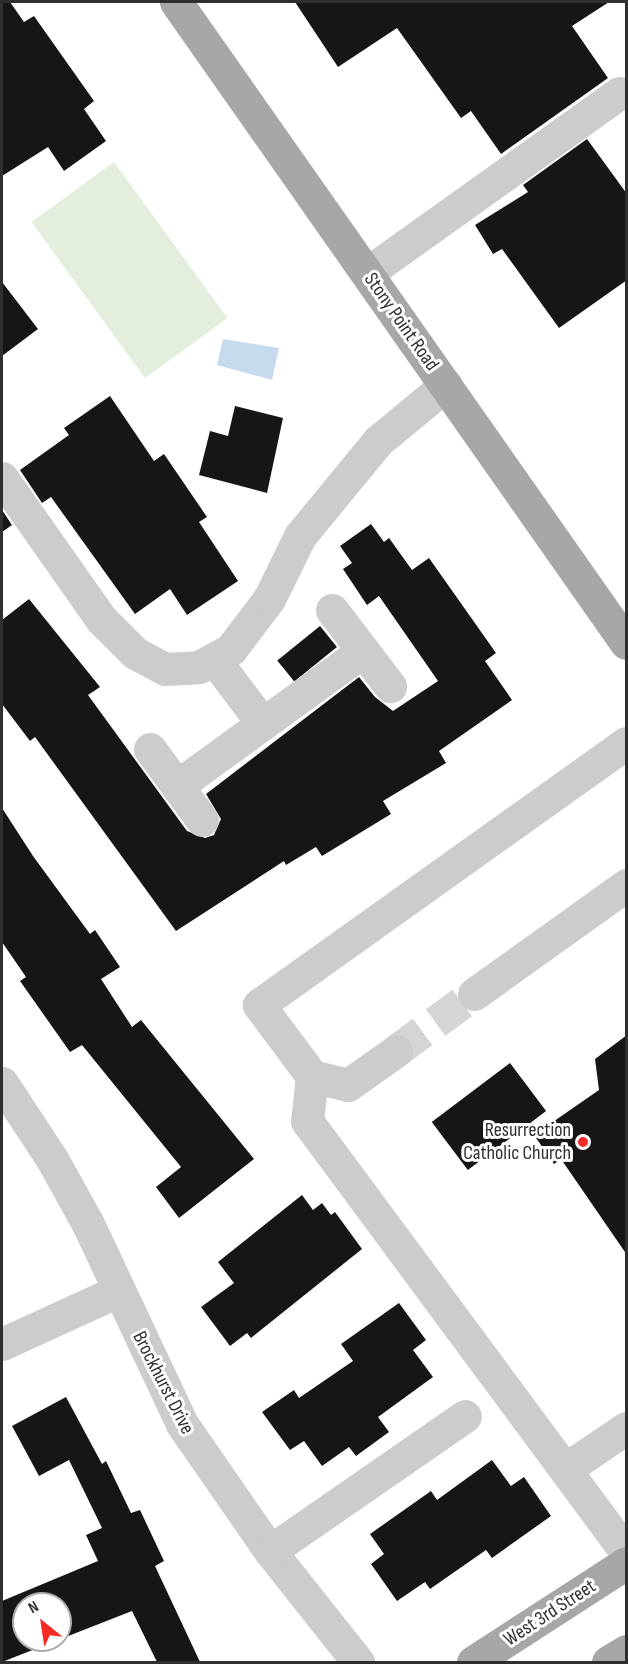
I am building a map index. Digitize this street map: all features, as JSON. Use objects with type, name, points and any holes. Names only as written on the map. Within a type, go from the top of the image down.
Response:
[{"type":"main road","name":"Stony Point Road","points":[[182,4],[367,273],[627,643]]},
{"type":"main road","name":"West 3rd Street","points":[[473,1662],[627,1563]]},
{"type":"main road","points":[[608,1662],[627,1651]]},
{"type":"street","points":[[367,273],[619,93]]},
{"type":"street","points":[[2,478],[101,619],[135,653],[165,669],[199,667],[231,649],[269,599],[300,536],[378,441],[446,385]]},
{"type":"street","points":[[332,610],[390,686]]},
{"type":"street","points":[[177,786],[363,651]]},
{"type":"street","points":[[214,659],[263,724]]},
{"type":"street","points":[[396,1051],[348,1085],[312,1076],[259,1005],[627,743]]},
{"type":"street","points":[[150,749],[202,819]]},
{"type":"street","points":[[474,994],[627,885]]},
{"type":"street","points":[[312,1076],[307,1121],[567,1468],[627,1552]]},
{"type":"street","name":"Brockhurst Drive","points":[[2,1083],[57,1169],[182,1424],[270,1551],[358,1662]]},
{"type":"street","points":[[2,1344],[118,1291]]},
{"type":"street","points":[[270,1551],[465,1416]]},
{"type":"street","points":[[567,1468],[627,1428]]},
{"type":"green space","points":[[114,162],[227,318],[145,378],[31,222]]},
{"type":"water","points":[[223,339],[279,348],[272,380],[217,365]]},
{"type":"building","points":[[2,2],[10,2],[24,22],[34,16],[94,101],[84,109],[106,141],[64,171],[48,147],[2,176]]},
{"type":"building","points":[[295,2],[609,2],[572,26],[608,78],[501,154],[471,111],[461,118],[397,28],[338,67]]},
{"type":"building","points":[[587,139],[627,194],[627,280],[559,328],[502,249],[493,254],[475,225],[528,192],[523,185]]},
{"type":"building","points":[[2,282],[38,329],[2,356]]},
{"type":"building","points":[[110,396],[154,461],[164,454],[207,517],[199,522],[238,581],[187,615],[170,589],[135,614],[51,497],[42,503],[20,470],[69,435],[64,428]]},
{"type":"building","points":[[235,406],[283,418],[267,493],[199,475],[210,431],[228,436]]},
{"type":"building","points":[[2,510],[12,525],[2,532]]},
{"type":"building","points":[[371,524],[384,542],[389,538],[412,570],[429,558],[496,653],[485,661],[512,700],[439,751],[446,763],[383,801],[391,814],[322,856],[316,847],[286,865],[284,861],[176,931],[35,737],[30,741],[2,704],[2,620],[29,599],[100,687],[88,695],[187,831],[205,838],[214,835],[221,819],[206,794],[359,677],[375,697],[393,711],[438,681],[379,596],[367,605],[343,569],[352,563],[340,546]]},
{"type":"building","points":[[320,626],[337,647],[294,682],[277,661]]},
{"type":"building","points":[[2,808],[33,856],[90,934],[95,930],[120,967],[101,979],[132,1027],[141,1020],[254,1159],[179,1218],[156,1187],[181,1167],[82,1045],[70,1052],[20,981],[26,977],[2,942]]},
{"type":"building","name":"Resurrection Catholic Church","points":[[627,1035],[627,1255],[561,1159],[554,1164],[534,1135],[599,1090],[595,1059]]},
{"type":"building","points":[[510,1063],[546,1111],[468,1170],[432,1122]]},
{"type":"building","points":[[302,1195],[313,1210],[322,1203],[331,1215],[335,1212],[362,1249],[251,1338],[247,1333],[230,1346],[201,1307],[234,1283],[218,1262]]},
{"type":"building","points":[[399,1303],[426,1340],[413,1350],[433,1377],[378,1417],[389,1432],[356,1456],[349,1447],[322,1466],[304,1441],[290,1450],[262,1412],[294,1390],[299,1398],[353,1361],[341,1344]]},
{"type":"building","points":[[66,1397],[102,1464],[106,1461],[131,1513],[140,1510],[164,1561],[155,1566],[200,1662],[157,1662],[132,1611],[72,1634],[72,1592],[24,1592],[98,1561],[86,1535],[102,1528],[69,1460],[39,1476],[12,1426]]},
{"type":"building","points":[[492,1460],[511,1486],[524,1477],[551,1516],[492,1558],[486,1550],[430,1589],[425,1582],[397,1601],[371,1564],[384,1554],[370,1534],[431,1491],[437,1500]]},
{"type":"building","points":[[12,1597],[12,1652],[27,1652],[2,1662],[2,1601]]},
{"type":"tunnel","points":[[396,1051],[474,994]]},
{"type":"place","name":"Resurrection Catholic Church","points":[[583,1142]]}]
